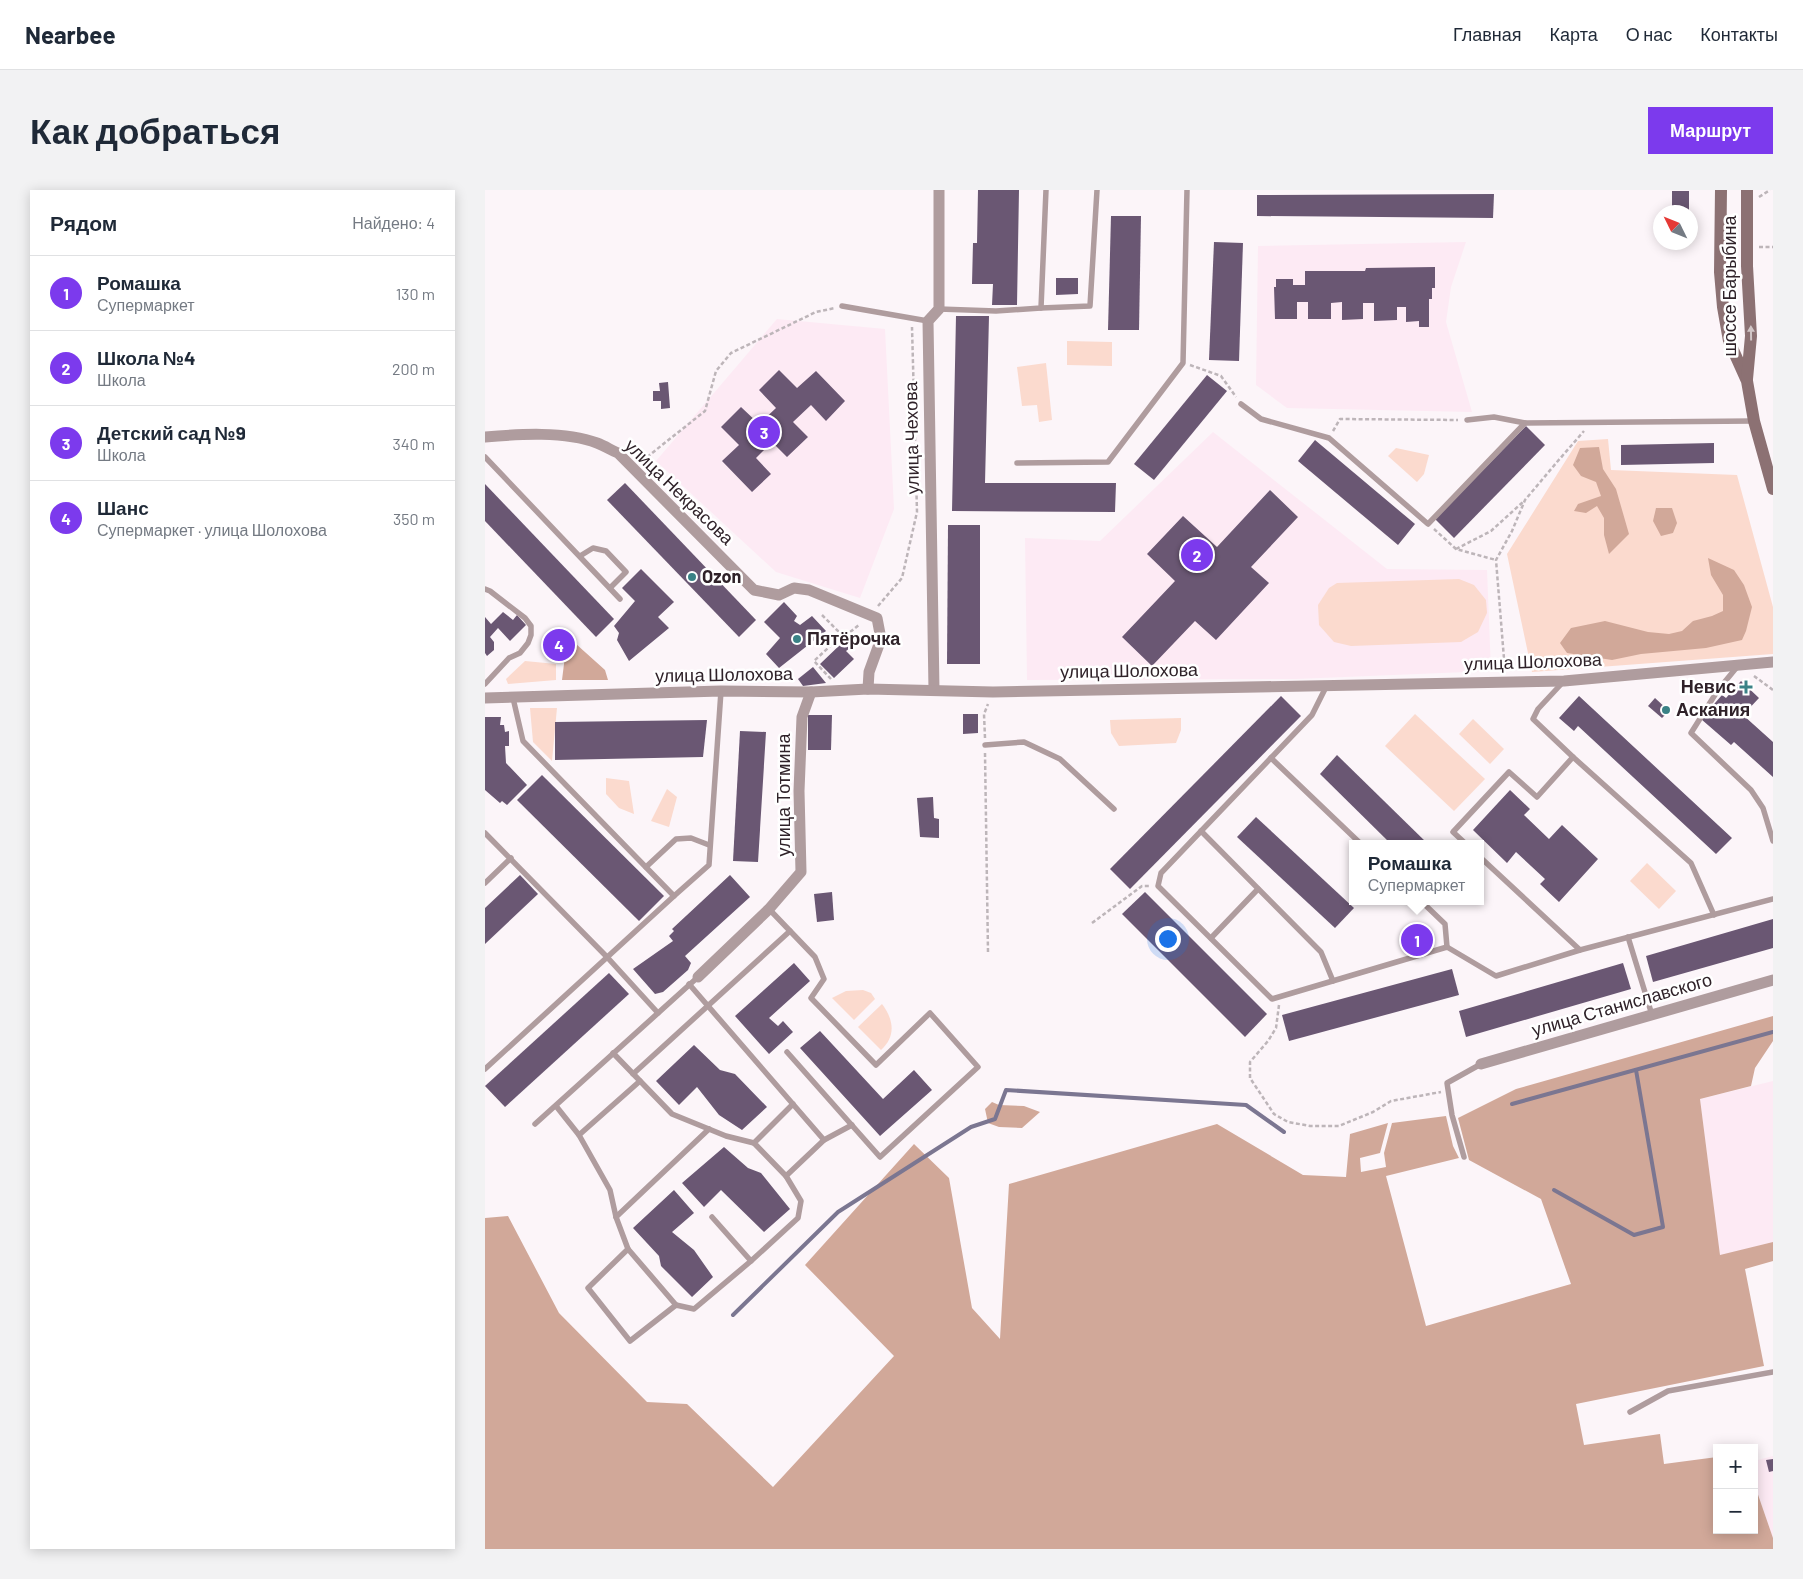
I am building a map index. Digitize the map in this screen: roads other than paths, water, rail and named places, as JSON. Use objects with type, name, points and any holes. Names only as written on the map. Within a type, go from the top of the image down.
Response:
[{"type":"main road","name":"шоссе Барыбина","points":[[1721,190],[1720,272],[1723,307],[1729,341],[1747,381],[1754,421],[1773,489]]},
{"type":"main road","name":"шоссе Барыбина","points":[[1747,190],[1747,266],[1751,336],[1747,381]]},
{"type":"street","points":[[928,321],[939,309],[939,190]]},
{"type":"street","name":"улица Чехова","points":[[928,321],[934,690]]},
{"type":"street","name":"улица Некрасова","points":[[485,437],[512,435],[568,436],[604,446],[618,453],[754,590],[779,595],[794,588],[809,590],[877,618],[881,639],[869,672],[868,689]]},
{"type":"street","name":"улица Шолохова","points":[[485,698],[721,691],[811,692],[868,689],[993,692],[1564,681],[1773,662]]},
{"type":"street","name":"улица Тотмина","points":[[693,981],[769,909],[801,872],[799,791],[802,717],[811,692]]},
{"type":"street","name":"улица Станиславского","points":[[1481,1064],[1773,980]]},
{"type":"lane","points":[[1041,308],[1046,190]]},
{"type":"lane","points":[[939,309],[996,311],[1090,306],[1097,190]]},
{"type":"lane","points":[[1017,463],[1108,462],[1183,363],[1187,190]]},
{"type":"lane","points":[[841,306],[928,321]]},
{"type":"lane","points":[[1241,404],[1261,420],[1329,438],[1428,524],[1525,423]]},
{"type":"lane","points":[[1467,420],[1495,417],[1525,423],[1754,421]]},
{"type":"lane","points":[[485,457],[620,599]]},
{"type":"lane","points":[[580,556],[593,548],[606,551],[626,572],[610,588]]},
{"type":"lane","points":[[485,590],[490,591],[525,618],[531,626],[531,635],[528,643],[520,653],[509,658],[485,684]]},
{"type":"lane","points":[[1739,665],[1718,690],[1691,733],[1751,790],[1763,808],[1773,841]]},
{"type":"lane","points":[[1564,681],[1538,709],[1533,719],[1691,863],[1714,914]]},
{"type":"lane","points":[[1327,685],[1313,715],[1161,873],[1158,886],[1272,998],[1447,947],[1496,976],[1580,950],[1773,899]]},
{"type":"lane","points":[[485,1069],[709,865],[721,691]]},
{"type":"lane","points":[[513,698],[523,741],[674,896]]},
{"type":"lane","points":[[985,745],[1024,742],[1060,759],[1114,809]]},
{"type":"lane","points":[[1462,840],[1453,832],[1509,772],[1537,797],[1573,757]]},
{"type":"lane","points":[[1271,758],[1357,840]]},
{"type":"lane","points":[[1201,831],[1321,952],[1333,981]]},
{"type":"lane","points":[[485,833],[607,957],[658,1013]]},
{"type":"lane","points":[[646,867],[676,839],[691,838],[709,845]]},
{"type":"lane","points":[[485,883],[511,858]]},
{"type":"lane","points":[[1484,861],[1580,950]]},
{"type":"lane","points":[[1211,938],[1258,889]]},
{"type":"lane","points":[[1425,905],[1445,924],[1447,947]]},
{"type":"lane","points":[[769,909],[815,957],[824,979],[811,998],[876,1065],[930,1014],[979,1066],[880,1157],[787,1052]]},
{"type":"lane","points":[[633,1074],[790,931]]},
{"type":"lane","points":[[1628,938],[1652,1015]]},
{"type":"lane","points":[[535,1124],[693,981],[708,1006],[824,1140]]},
{"type":"lane","points":[[556,1106],[579,1135],[611,1190],[616,1217],[627,1249],[676,1305],[694,1310],[798,1218],[801,1200],[786,1176],[754,1143],[726,1136],[672,1114],[613,1053]]},
{"type":"lane","points":[[1464,1157],[1452,1115],[1447,1083],[1481,1064]]},
{"type":"lane","points":[[579,1135],[640,1080]]},
{"type":"lane","points":[[754,1143],[793,1104]]},
{"type":"lane","points":[[786,1176],[824,1140],[852,1125]]},
{"type":"lane","points":[[616,1217],[709,1129]]},
{"type":"lane","points":[[712,1218],[751,1261]]},
{"type":"lane","points":[[627,1249],[588,1288],[630,1341],[676,1305]]},
{"type":"lane","points":[[1631,1412],[1667,1391],[1773,1372]]},
{"type":"waterway","points":[[1512,1104],[1773,1032]]},
{"type":"waterway","points":[[1554,1190],[1634,1235],[1663,1227],[1636,1070]]},
{"type":"waterway","points":[[733,1315],[838,1212],[971,1127],[995,1119],[1006,1090],[1246,1105],[1284,1132]]},
{"type":"place","name":"Детский сад №9","points":[[764,432]]},
{"type":"place","name":"Школа №4","points":[[1197,555]]},
{"type":"place","name":"Ozon","points":[[692,577]]},
{"type":"place","name":"Пятёрочка","points":[[797,639]]},
{"type":"place","name":"Шанс","points":[[559,645]]},
{"type":"place","name":"Невис","points":[[1746,687]]},
{"type":"place","name":"Аскания","points":[[1666,710]]},
{"type":"place","name":"Ромашка","points":[[1417,940]]}]
